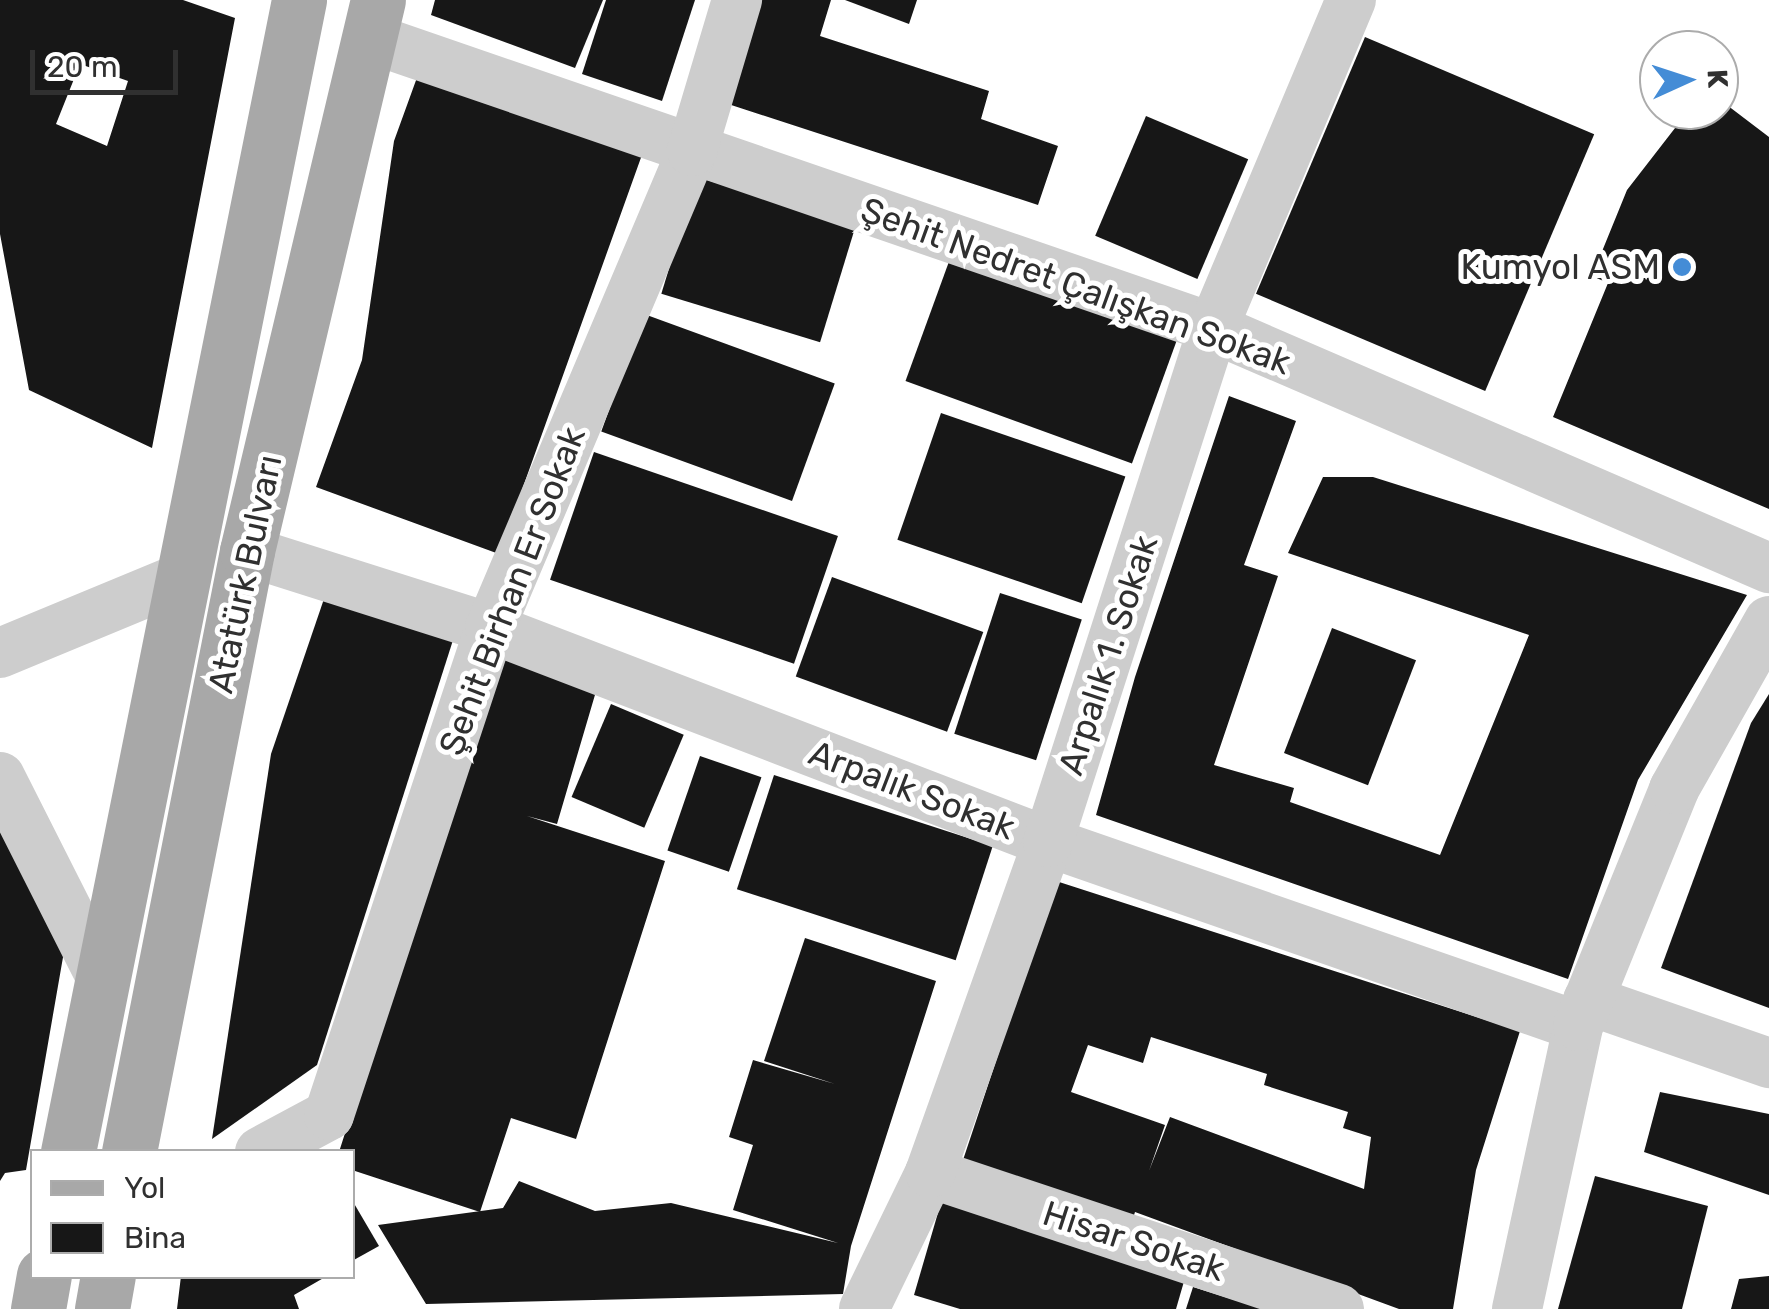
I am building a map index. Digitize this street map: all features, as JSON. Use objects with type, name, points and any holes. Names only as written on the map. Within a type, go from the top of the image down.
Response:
[{"type":"main road","name":"Atatürk Bulvarı","points":[[69,1149],[179,579],[299,0]]},
{"type":"main road","name":"Atatürk Bulvarı","points":[[130,1149],[247,551],[374,19]]},
{"type":"main road","points":[[38,1309],[43,1279]]},
{"type":"main road","points":[[102,1309],[107,1279]]},
{"type":"street","name":"Şehit Birhan Er Sokak","points":[[266,1149],[329,1115],[490,628],[692,151],[737,0]]},
{"type":"street","name":"Arpalık 1. Sokak","points":[[864,1309],[930,1174],[1048,842],[1212,328],[1351,0]]},
{"type":"street","name":"Şehit Nedret Çalışkan Sokak","points":[[374,19],[692,151],[1212,328],[1769,568]]},
{"type":"street","name":"Arpalık Sokak","points":[[247,551],[490,628],[1048,842],[1583,1013],[1769,1063]]},
{"type":"street","points":[[0,652],[179,579]]},
{"type":"street","points":[[1517,1309],[1583,1013],[1674,790],[1769,621]]},
{"type":"street","points":[[0,777],[102,980]]},
{"type":"street","name":"Hisar Sokak","points":[[930,1174],[1339,1309]]},
{"type":"building","points":[[0,0],[183,0],[235,18],[152,448],[29,390],[0,234]],"holes":[[[80,64],[128,81],[107,146],[56,124]]]},
{"type":"building","points":[[435,0],[603,0],[575,68],[431,15]]},
{"type":"building","points":[[606,0],[695,0],[662,101],[582,74]]},
{"type":"building","points":[[752,0],[831,0],[820,36],[989,91],[981,119],[1058,146],[1038,205],[722,102]]},
{"type":"building","points":[[845,0],[917,0],[909,24]]},
{"type":"building","points":[[1365,37],[1594,134],[1485,391],[1256,294]]},
{"type":"building","points":[[419,72],[643,152],[499,554],[316,487],[362,360],[394,141]]},
{"type":"building","points":[[1739,114],[1769,137],[1769,509],[1553,417],[1608,283],[1592,276],[1627,190],[1674,130],[1739,130]]},
{"type":"building","points":[[1146,116],[1248,159],[1197,279],[1095,236]]},
{"type":"building","points":[[697,177],[856,226],[820,342],[661,294]]},
{"type":"building","points":[[951,256],[1177,338],[1132,463],[906,381]]},
{"type":"building","points":[[644,314],[835,383],[792,501],[601,431]]},
{"type":"building","points":[[1229,396],[1296,421],[1244,565],[1278,576],[1214,765],[1294,788],[1290,802],[1440,855],[1529,635],[1288,553],[1323,477],[1373,477],[1747,595],[1638,780],[1568,979],[1096,815],[1135,677]]},
{"type":"building","points":[[941,413],[1125,476],[1082,603],[897,540]]},
{"type":"building","points":[[594,452],[838,536],[794,664],[550,580]]},
{"type":"building","points":[[832,577],[983,632],[947,732],[796,677]]},
{"type":"building","points":[[326,593],[454,637],[317,1065],[212,1139],[271,754]]},
{"type":"building","points":[[1000,593],[1082,620],[1036,760],[954,734]]},
{"type":"building","points":[[1332,628],[1416,660],[1368,785],[1284,753]]},
{"type":"building","points":[[497,657],[597,688],[557,824],[527,816],[665,861],[576,1139],[511,1118],[480,1212],[355,1171],[355,1149],[340,1149]]},
{"type":"building","points":[[1769,694],[1769,1008],[1661,968],[1751,723]]},
{"type":"building","points":[[611,704],[684,735],[644,828],[572,797]]},
{"type":"building","points":[[700,756],[761,777],[729,872],[667,851]]},
{"type":"building","points":[[774,775],[993,846],[956,960],[737,889]]},
{"type":"building","points":[[0,818],[66,940],[26,1170],[5,1173],[0,1181]]},
{"type":"building","points":[[1056,881],[1520,1031],[1476,1170],[1453,1309],[1399,1309],[1135,1212],[1130,1228],[960,1169]],"holes":[[[1151,1037],[1267,1074],[1264,1085],[1348,1112],[1343,1128],[1371,1137],[1364,1189],[1170,1117],[1149,1171],[1165,1125],[1071,1092],[1088,1045],[1143,1063]]]},
{"type":"building","points":[[805,938],[936,981],[851,1246],[843,1294],[426,1304],[378,1225],[503,1208],[519,1181],[595,1211],[671,1203],[838,1243],[733,1210],[753,1145],[729,1137],[753,1060],[835,1084],[764,1061]]},
{"type":"building","points":[[1660,1092],[1769,1114],[1769,1195],[1644,1152]]},
{"type":"building","points":[[1595,1176],[1708,1206],[1682,1309],[1558,1309]]},
{"type":"building","points":[[942,1199],[1187,1271],[1176,1309],[960,1309],[914,1295]]},
{"type":"building","points":[[355,1205],[379,1246],[355,1259]]},
{"type":"building","points":[[1769,1276],[1769,1309],[1731,1309],[1739,1279]]},
{"type":"building","points":[[181,1279],[322,1279],[294,1295],[299,1309],[177,1309]]},
{"type":"building","points":[[1193,1287],[1260,1308],[1260,1309],[1186,1309]]},
{"type":"place","name":"Kumyol ASM","points":[[1682,267]]}]
